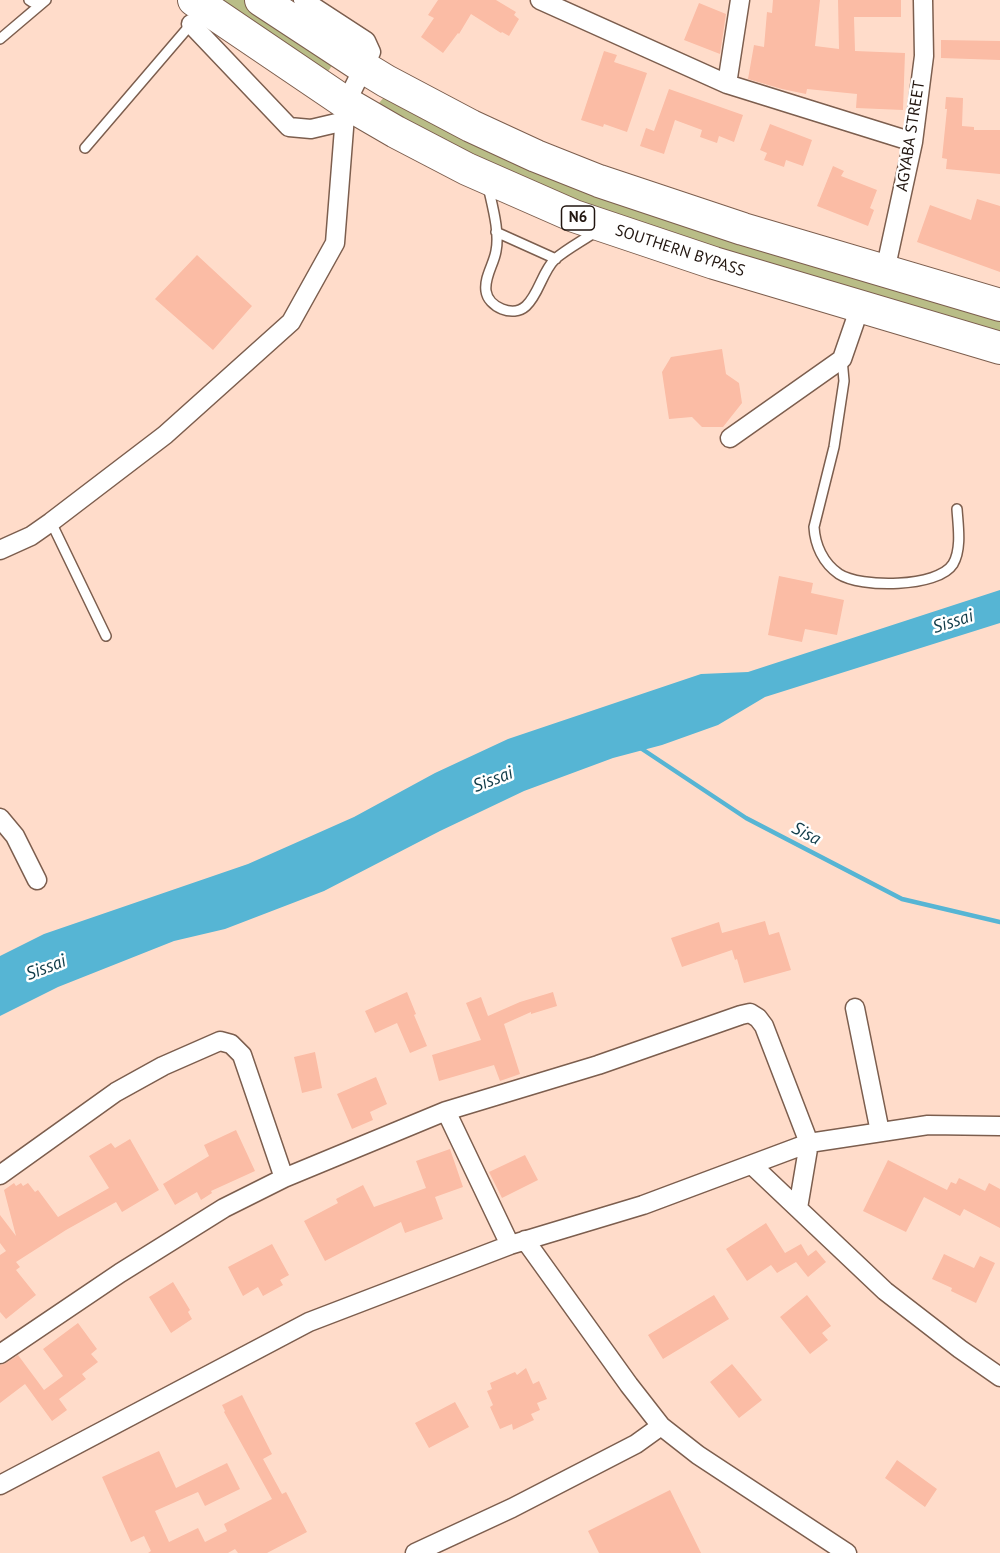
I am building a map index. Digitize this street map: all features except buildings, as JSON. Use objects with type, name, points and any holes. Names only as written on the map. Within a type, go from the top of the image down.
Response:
[{"type":"highway","points":[[261,0],[363,67],[471,126],[536,156],[599,181],[743,229],[1000,305]]},
{"type":"highway","name":"SOUTHERN BYPASS","points":[[197,11],[346,112],[396,132],[487,178],[574,216],[714,263],[1000,348]]},
{"type":"street","points":[[0,550],[31,536],[165,435],[291,322],[335,243],[346,112],[371,52],[366,41],[303,0]]},
{"type":"street","points":[[540,0],[727,84],[913,142]]},
{"type":"street","points":[[727,84],[740,0]]},
{"type":"street","name":"AGYABA STREET","points":[[885,271],[913,142],[924,56],[923,0]]},
{"type":"street","points":[[197,11],[289,127],[311,129],[346,112]]},
{"type":"street","points":[[730,438],[842,359],[860,307]]},
{"type":"street","points":[[0,818],[15,836],[37,880]]},
{"type":"street","points":[[855,1008],[880,1132]]},
{"type":"street","points":[[0,1354],[120,1273],[224,1208],[284,1178],[446,1111],[598,1065],[750,1013],[764,1026],[809,1143],[798,1208]]},
{"type":"street","points":[[0,1175],[116,1092],[163,1066],[220,1041],[231,1044],[242,1055],[284,1178]]},
{"type":"street","points":[[446,1111],[517,1243],[661,1426],[698,1455],[848,1553]]},
{"type":"street","points":[[0,1485],[309,1322],[517,1243],[643,1205],[809,1143],[928,1125],[1000,1126]]},
{"type":"street","points":[[752,1165],[885,1291],[1000,1377]]},
{"type":"street","points":[[415,1553],[512,1508],[636,1444],[661,1426]]},
{"type":"lane","points":[[29,0],[32,2],[35,0]]},
{"type":"lane","points":[[0,39],[46,0]]},
{"type":"lane","points":[[85,148],[197,11]]},
{"type":"lane","points":[[487,178],[497,248],[486,282],[486,293],[496,306],[508,311],[515,311],[527,305],[552,263],[604,226]]},
{"type":"lane","points":[[496,232],[556,259]]},
{"type":"lane","points":[[842,359],[844,381],[834,447],[814,527],[815,540],[826,562],[839,574],[854,581],[914,582],[936,577],[953,564],[957,552],[957,508]]},
{"type":"lane","points":[[51,522],[106,636]]},
{"type":"green space","points":[[214,0],[251,0],[337,58],[327,73]]},
{"type":"green space","points":[[385,96],[1000,311],[1000,338],[592,211],[374,109]]},
{"type":"water","name":"Sissai","points":[[1000,590],[1000,623],[765,697],[718,725],[662,745],[613,758],[524,791],[324,891],[225,929],[174,941],[58,987],[0,1016],[0,956],[44,934],[248,864],[354,817],[435,773],[508,739],[701,674],[748,672]]},
{"type":"waterway","name":"Sisa","points":[[639,747],[746,818],[902,899],[1000,922]]}]
